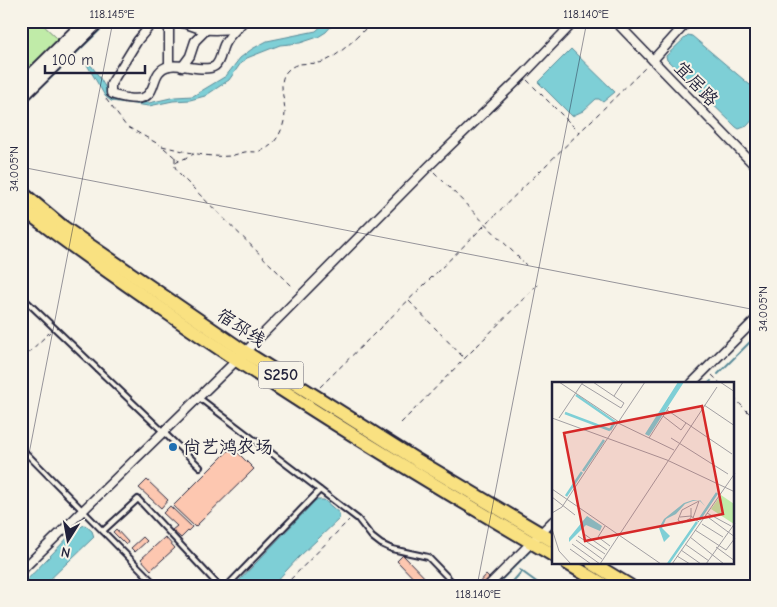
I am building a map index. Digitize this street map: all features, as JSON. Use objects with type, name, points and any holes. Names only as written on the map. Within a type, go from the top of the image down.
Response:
[{"type":"main road","name":"宿邳线","points":[[21,192],[63,227],[240,356],[312,395],[415,459],[537,538],[552,554]]},
{"type":"main road","name":"宿邳线","points":[[21,207],[56,236],[410,469],[537,538],[552,541]]},
{"type":"main road","points":[[570,564],[606,586]]},
{"type":"main road","points":[[594,564],[630,586]]},
{"type":"street","points":[[21,85],[86,21]]},
{"type":"street","points":[[21,98],[99,21]]},
{"type":"street","points":[[154,21],[127,56],[111,84],[111,92],[118,96],[144,98],[150,92],[160,71],[169,66],[208,68],[215,66],[225,44],[244,21]]},
{"type":"street","points":[[169,66],[169,29],[172,21],[206,30],[238,28]]},
{"type":"street","points":[[21,571],[240,356],[575,21]]},
{"type":"street","name":"宜居路","points":[[616,21],[756,167]]},
{"type":"street","points":[[653,60],[688,21]]},
{"type":"street","points":[[182,67],[190,56],[195,41],[206,30]]},
{"type":"street","points":[[693,382],[756,319]]},
{"type":"street","points":[[488,586],[552,523]]},
{"type":"lane","points":[[21,296],[200,467]]},
{"type":"lane","points":[[198,397],[353,516],[381,544],[392,549],[428,557],[456,586]]},
{"type":"lane","points":[[21,448],[157,586]]},
{"type":"lane","points":[[227,586],[320,490]]},
{"type":"lane","points":[[103,531],[138,499],[218,586]]},
{"type":"path","points":[[162,146],[194,154],[229,156],[244,152],[258,152],[267,148],[274,142],[284,124],[285,112],[282,82],[286,73],[304,63],[323,62],[337,53],[374,21]]},
{"type":"path","points":[[312,395],[653,60]]},
{"type":"path","points":[[522,75],[580,133]]},
{"type":"path","points":[[111,92],[108,95],[108,102],[123,124],[162,146],[179,161]]},
{"type":"path","points":[[174,163],[194,154]]},
{"type":"path","points":[[175,157],[174,163],[177,172],[292,286]]},
{"type":"path","points":[[429,166],[526,265]]},
{"type":"path","points":[[401,423],[540,282]]},
{"type":"path","points":[[408,300],[465,359]]},
{"type":"path","points":[[21,360],[50,332]]},
{"type":"path","points":[[706,369],[719,382]]},
{"type":"path","points":[[734,398],[756,420]]},
{"type":"path","points":[[284,586],[353,516]]},
{"type":"green space","points":[[21,21],[39,21],[59,40],[21,76]]},
{"type":"water","points":[[327,21],[336,21],[326,32],[318,37],[300,43],[280,45],[247,58],[229,80],[205,96],[190,100],[149,106],[111,101],[105,96],[86,63],[88,61],[110,95],[119,100],[149,103],[175,97],[193,96],[226,76],[240,58],[252,49],[267,41],[316,31]]},
{"type":"water","points":[[688,35],[692,36],[750,85],[756,82],[756,116],[747,126],[739,129],[736,127],[667,60],[666,56]]},
{"type":"water","points":[[571,49],[615,92],[603,102],[596,99],[583,111],[572,116],[538,82]]},
{"type":"water","points":[[316,500],[324,500],[339,513],[339,519],[272,586],[234,586]]},
{"type":"water","points":[[85,525],[92,531],[94,537],[43,586],[21,586],[77,528]]},
{"type":"building","points":[[232,447],[254,469],[195,527],[173,506]]},
{"type":"building","points":[[147,480],[168,500],[161,508],[139,488]]},
{"type":"building","points":[[170,506],[192,527],[181,538],[172,530],[177,526],[163,513]]},
{"type":"building","points":[[116,529],[128,542],[126,545],[113,532]]},
{"type":"building","points":[[143,537],[147,541],[135,552],[131,548]]},
{"type":"building","points":[[165,537],[175,548],[151,570],[141,559]]},
{"type":"building","points":[[403,555],[433,586],[421,586],[397,561]]},
{"type":"building","points":[[486,575],[490,579],[483,586],[476,586]]},
{"type":"waterway","points":[[21,107],[109,21]]},
{"type":"waterway","points":[[718,374],[756,336]]},
{"type":"waterway","points":[[495,586],[530,551]]},
{"type":"waterway","points":[[520,570],[542,586]]},
{"type":"waterway","points":[[509,586],[522,571]]},
{"type":"place","name":"尚艺鸿农场","points":[[173,447]]}]
